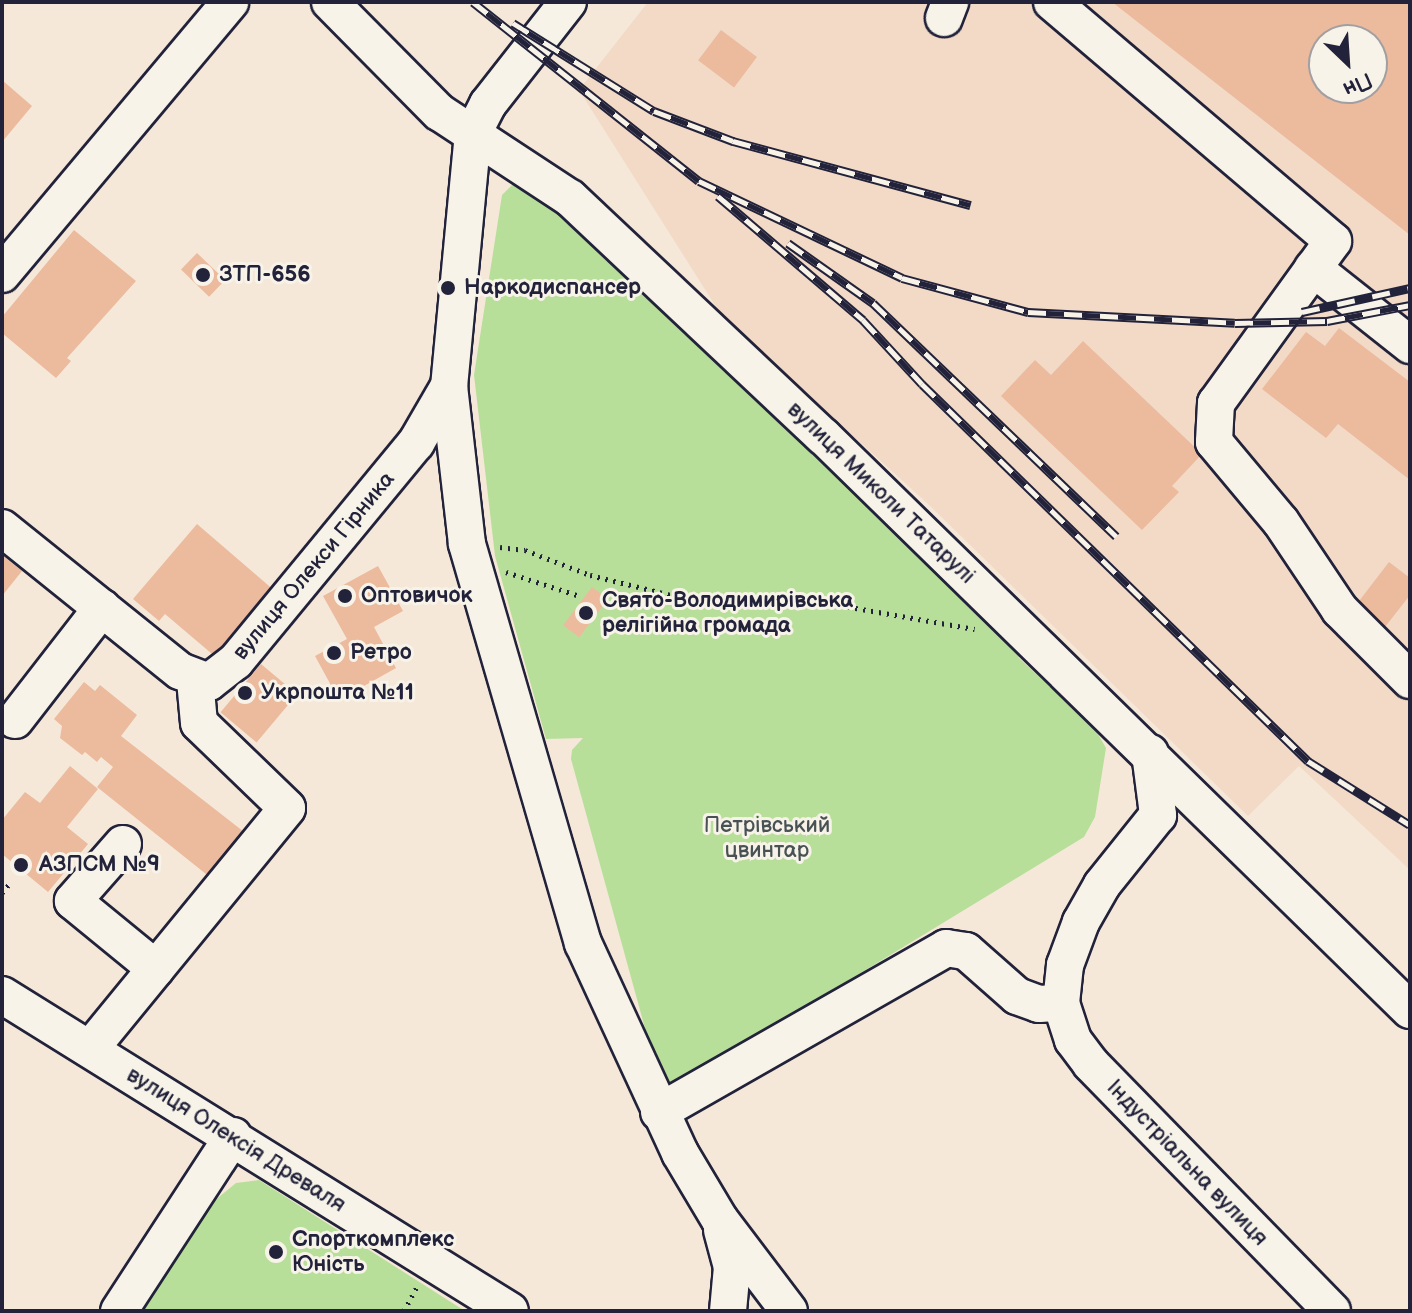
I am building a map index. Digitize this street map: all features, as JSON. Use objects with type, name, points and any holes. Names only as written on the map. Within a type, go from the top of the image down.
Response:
[{"type":"street","points":[[2,274],[230,2]]},
{"type":"street","name":"вулиця Миколи Татарулі","points":[[330,2],[426,101],[570,198],[1150,753],[1410,1010]]},
{"type":"street","points":[[568,2],[488,104],[473,133],[449,386],[469,552],[583,943],[659,1112],[720,1220],[789,1311]]},
{"type":"street","points":[[1052,2],[1333,241],[1216,403],[1214,442],[1281,522],[1340,610],[1410,680]]},
{"type":"street","points":[[1313,268],[1410,345]]},
{"type":"street","name":"вулиця Олекси Гірника","points":[[195,680],[209,682],[236,661],[416,443],[449,386]]},
{"type":"street","points":[[2,528],[195,680],[199,723],[287,808],[90,1049]]},
{"type":"street","points":[[15,720],[102,608]]},
{"type":"street","points":[[659,1112],[946,948],[966,951],[1017,996],[1039,1004],[1061,1003],[1065,965],[1081,922],[1102,885],[1158,815],[1150,753]]},
{"type":"street","points":[[123,844],[73,901],[156,969]]},
{"type":"street","name":"вулиця Олексія Древаля","points":[[2,995],[510,1311]]},
{"type":"street","name":"Індустріальна вулиця","points":[[1061,1003],[1073,1040],[1091,1064],[1332,1311]]},
{"type":"street","points":[[119,1311],[233,1136]]},
{"type":"street","points":[[720,1220],[732,1267],[728,1311]]},
{"type":"path","points":[[469,552],[525,550],[590,575],[695,601],[816,601],[981,630]]},
{"type":"path","points":[[469,552],[580,596]]},
{"type":"path","points":[[2,893],[11,882]]},
{"type":"shaded area","points":[[648,2],[1410,2],[1410,870],[1299,766],[1248,816],[927,503],[723,318],[579,90]]},
{"type":"green space","name":"Петрівський цвинтар","points":[[516,181],[544,195],[1028,650],[1018,657],[1095,729],[1106,748],[1095,817],[1084,837],[675,1086],[663,1083],[657,1072],[571,759],[572,750],[583,738],[546,739],[495,556],[474,375],[502,195]]},
{"type":"green space","name":"Cпорткомплекс Юність","points":[[259,1180],[465,1311],[143,1311],[208,1206],[236,1183]]},
{"type":"building","points":[[1112,2],[1410,2],[1410,235]]},
{"type":"building","points":[[721,30],[757,57],[734,87],[698,60]]},
{"type":"building","points":[[2,80],[32,106],[2,142]]},
{"type":"building","points":[[74,230],[136,281],[67,358],[71,361],[56,378],[2,333],[2,317]]},
{"type":"building","name":"ЗТП-656","points":[[197,253],[225,280],[209,297],[181,270]]},
{"type":"building","points":[[1339,328],[1410,382],[1410,480],[1338,424],[1326,438],[1262,389],[1306,332],[1325,346]]},
{"type":"building","points":[[1083,341],[1202,454],[1172,486],[1179,492],[1142,530],[1001,396],[1035,360],[1051,375]]},
{"type":"building","points":[[197,524],[276,592],[218,659],[165,614],[159,621],[133,599]]},
{"type":"building","points":[[2,555],[22,571],[2,596]]},
{"type":"building","points":[[1389,562],[1410,578],[1410,595],[1385,627],[1356,605]]},
{"type":"building","points":[[378,566],[403,611],[374,627],[396,668],[339,700],[315,656],[347,639],[323,596]]},
{"type":"building","name":"Свято-Володимирівська релігійна громада","points":[[592,587],[608,599],[579,637],[563,625]]},
{"type":"building","points":[[261,664],[297,694],[257,742],[221,712]]},
{"type":"building","points":[[84,682],[95,691],[100,685],[137,715],[121,736],[257,842],[221,886],[97,787],[113,767],[101,757],[97,762],[85,752],[82,755],[60,738],[62,726],[54,719]]},
{"type":"building","points":[[70,766],[98,789],[67,827],[88,844],[48,892],[2,854],[2,820],[25,792],[40,803]]},
{"type":"railway","points":[[473,2],[699,181],[902,278],[1028,312],[1235,323],[1327,321],[1410,305]]},
{"type":"railway","points":[[513,23],[654,111],[733,141],[971,205]]},
{"type":"railway","points":[[718,196],[863,320],[922,384],[1308,761],[1410,825]]},
{"type":"railway","points":[[788,243],[873,303],[1116,536]]},
{"type":"railway","points":[[1302,312],[1410,288]]},
{"type":"place","name":"ЗТП-656","points":[[203,275]]},
{"type":"place","name":"Наркодиспансер","points":[[448,288]]},
{"type":"place","name":"Оптовичок","points":[[345,596]]},
{"type":"place","name":"Свято-Володимирівська релігійна громада","points":[[586,613]]},
{"type":"place","name":"Ретро","points":[[334,653]]},
{"type":"place","name":"Укрпошта №11","points":[[245,693]]},
{"type":"place","name":"АЗПСМ №9","points":[[21,865]]},
{"type":"place","name":"Cпорткомплекс Юність","points":[[276,1252]]}]
